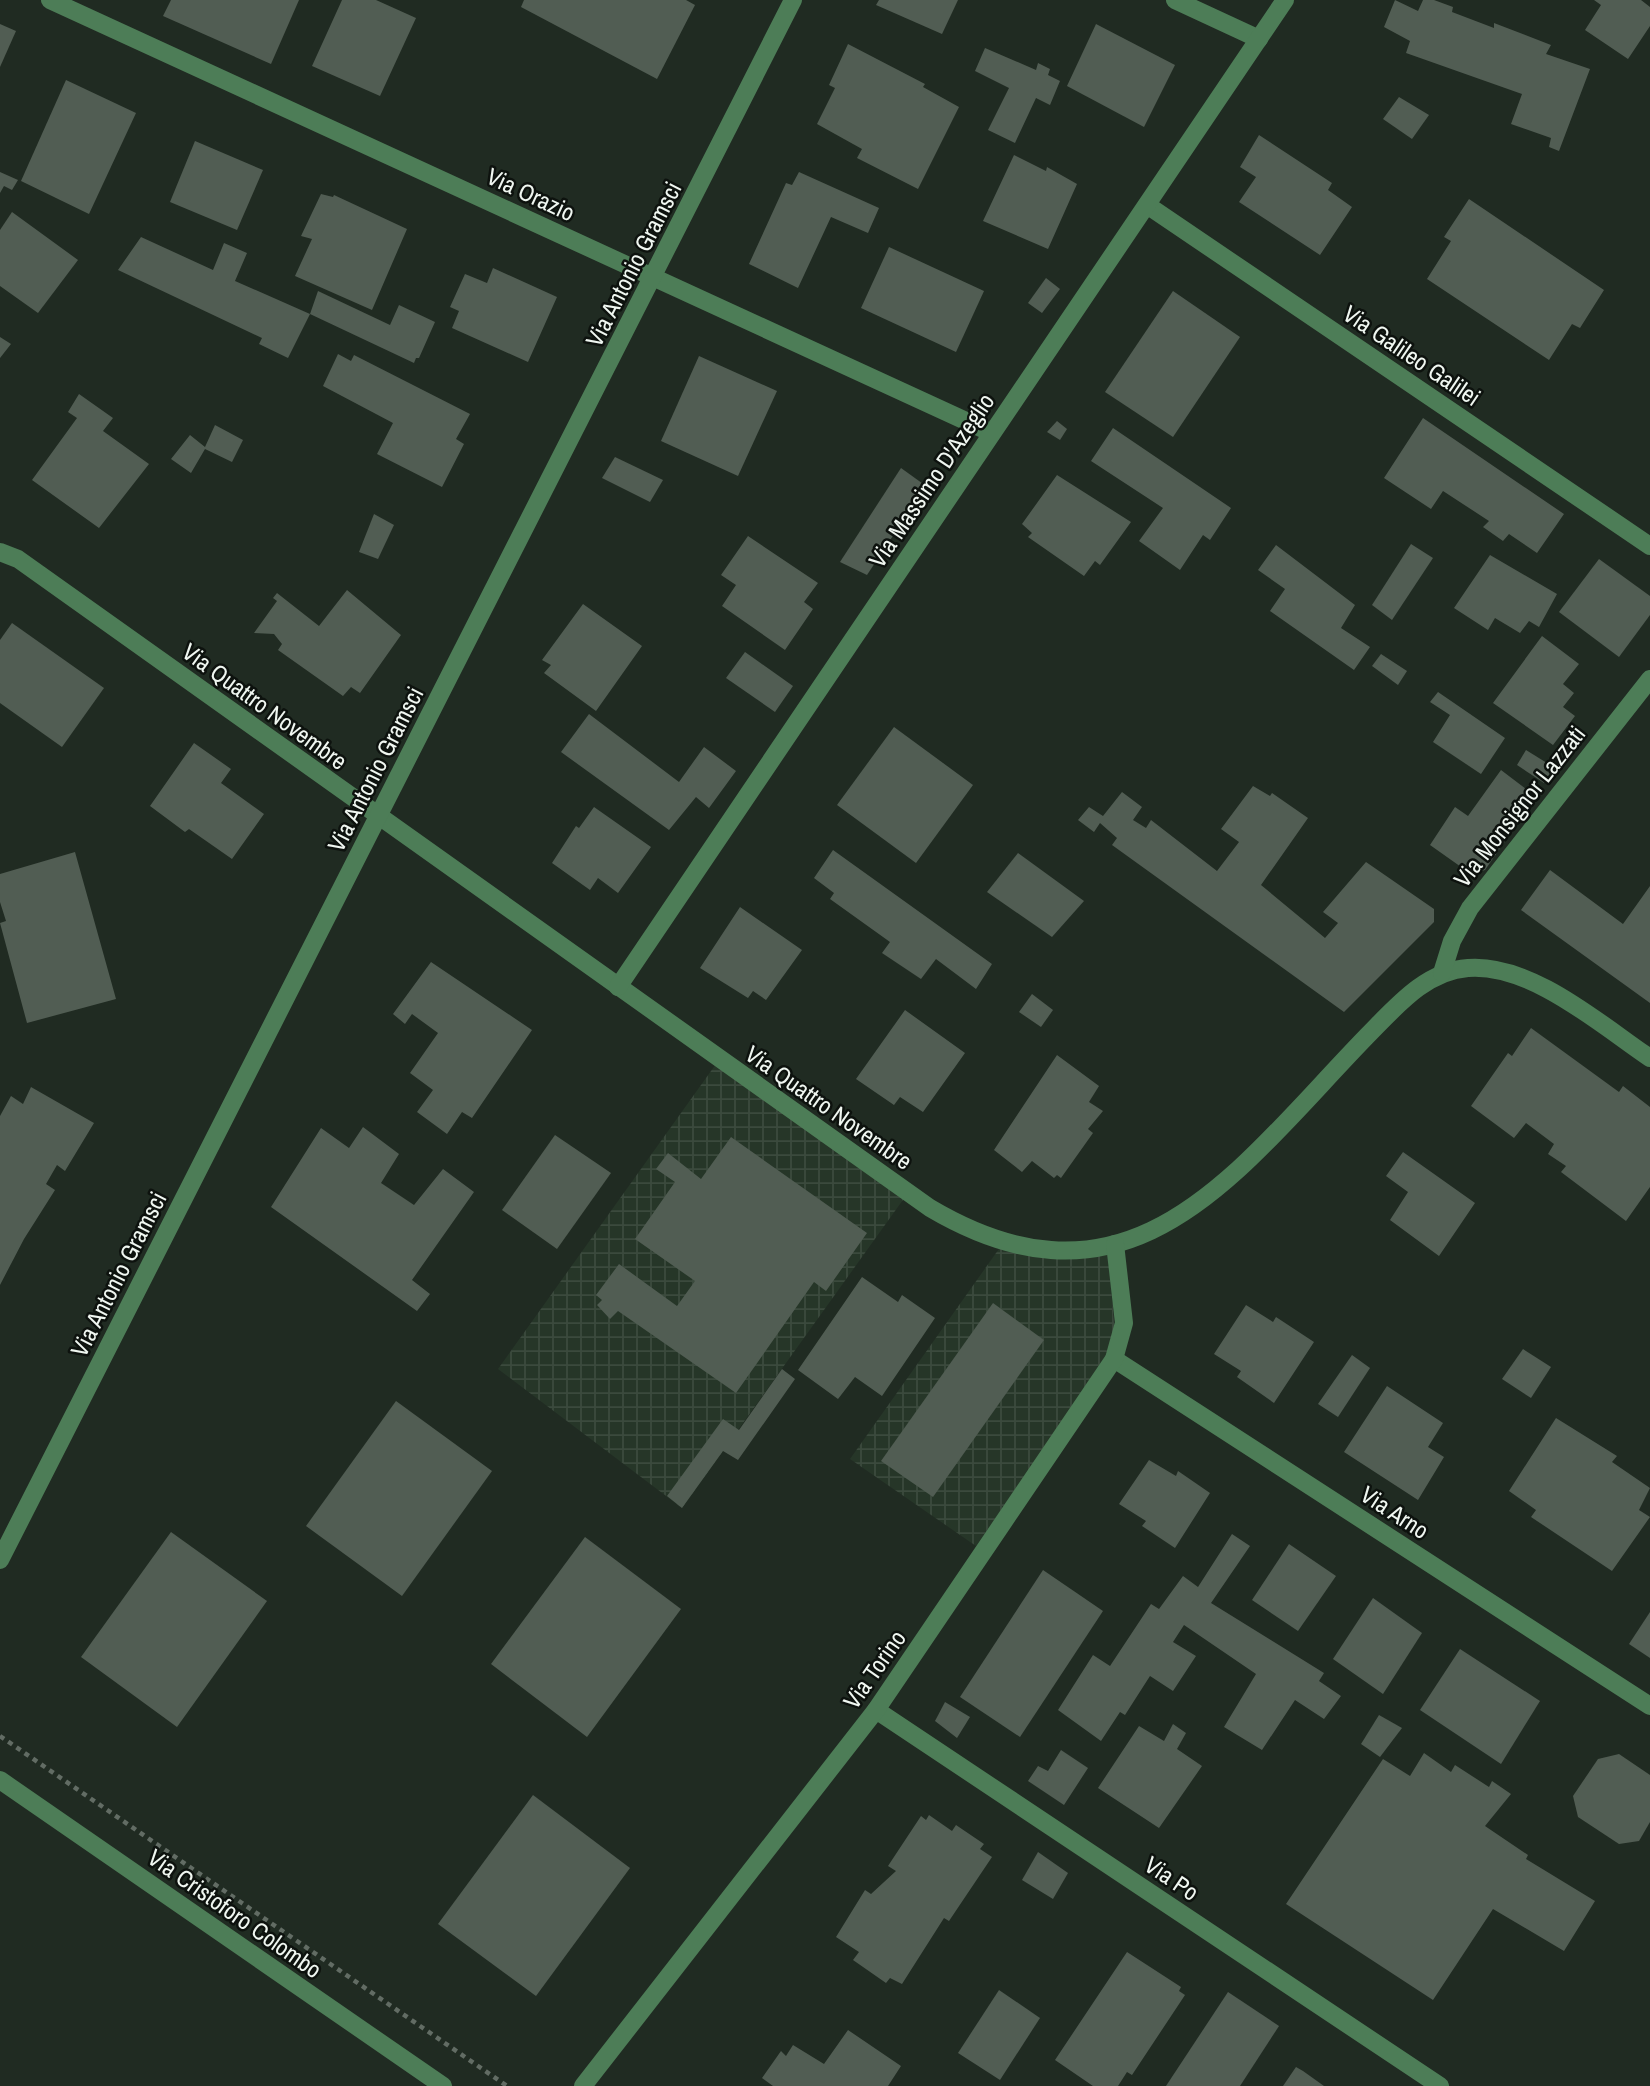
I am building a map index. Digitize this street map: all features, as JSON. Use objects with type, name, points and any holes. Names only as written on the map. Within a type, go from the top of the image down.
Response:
[{"type":"street","name":"Via Orazio","points":[[50,0],[992,433]]},
{"type":"street","name":"Via Antonio Gramsci","points":[[0,1560],[793,0]]},
{"type":"street","points":[[1175,0],[1259,39]]},
{"type":"street","name":"Via Massimo D'Azeglio","points":[[618,987],[1285,0]]},
{"type":"street","name":"Via Galileo Galilei","points":[[1147,205],[1650,546]]},
{"type":"street","name":"Via Quattro Novembre","points":[[0,552],[18,559],[930,1208],[987,1237],[1040,1249],[1083,1249],[1115,1244],[1145,1235],[1201,1203],[1226,1182],[1399,1004],[1442,973],[1469,968],[1503,971],[1537,984],[1650,1058]]},
{"type":"street","name":"Via Monsignor Lazzati","points":[[1442,973],[1451,941],[1469,908],[1650,678]]},
{"type":"street","name":"Via Torino","points":[[583,2086],[876,1710],[1114,1359],[1124,1323],[1115,1244]]},
{"type":"street","name":"Via Arno","points":[[1114,1359],[1650,1706]]},
{"type":"street","name":"Via Po","points":[[876,1710],[1440,2086]]},
{"type":"street","name":"Via Cristoforo Colombo","points":[[0,1780],[443,2086]]},
{"type":"path","points":[[0,1736],[507,2086]]},
{"type":"shaded area","points":[[716,1064],[905,1197],[682,1508],[498,1369]]},
{"type":"shaded area","points":[[1001,1246],[1108,1251],[1115,1335],[1109,1355],[976,1546],[850,1459]]},
{"type":"building","points":[[171,0],[299,0],[271,64],[163,16]]},
{"type":"building","points":[[342,0],[376,0],[416,18],[380,96],[312,66]]},
{"type":"building","points":[[524,0],[686,0],[695,5],[657,79],[521,7]]},
{"type":"building","points":[[879,0],[958,0],[942,34],[876,5]]},
{"type":"building","points":[[1395,0],[1418,11],[1423,0],[1434,0],[1453,7],[1452,12],[1494,28],[1494,23],[1551,45],[1546,54],[1590,69],[1559,151],[1549,147],[1551,138],[1511,124],[1522,94],[1406,53],[1410,41],[1384,27]]},
{"type":"building","points":[[1594,0],[1641,0],[1650,7],[1650,26],[1628,59],[1585,30],[1601,5]]},
{"type":"building","points":[[0,24],[16,31],[0,67]]},
{"type":"building","points":[[1096,24],[1175,65],[1144,127],[1067,86]]},
{"type":"building","points":[[848,44],[925,84],[923,87],[959,107],[918,189],[857,158],[862,149],[817,124],[835,88],[829,85]]},
{"type":"building","points":[[985,48],[1036,70],[1038,63],[1050,69],[1048,75],[1060,81],[1050,105],[1036,98],[1015,143],[988,130],[1009,88],[975,71]]},
{"type":"building","points":[[66,80],[136,113],[89,214],[21,181]]},
{"type":"building","points":[[1399,97],[1429,115],[1412,139],[1383,119]]},
{"type":"building","points":[[1259,135],[1332,183],[1328,190],[1352,207],[1320,255],[1239,202],[1256,177],[1240,167]]},
{"type":"building","points":[[195,141],[263,170],[237,230],[170,202]]},
{"type":"building","points":[[1014,155],[1046,171],[1047,167],[1077,184],[1048,249],[983,221]]},
{"type":"building","points":[[0,172],[18,180],[12,190],[4,186],[0,193]]},
{"type":"building","points":[[799,172],[879,208],[868,233],[831,217],[798,288],[749,264],[786,183],[792,185]]},
{"type":"building","points":[[321,194],[334,195],[407,229],[372,310],[295,276],[312,239],[301,236]]},
{"type":"building","points":[[1469,199],[1604,290],[1580,328],[1572,324],[1549,360],[1427,279],[1451,241],[1444,237]]},
{"type":"building","points":[[12,212],[78,260],[38,313],[0,286],[0,230]]},
{"type":"building","points":[[141,237],[213,270],[224,243],[247,253],[235,281],[310,314],[288,358],[259,344],[262,338],[118,270]]},
{"type":"building","points":[[889,247],[984,291],[956,352],[861,308]]},
{"type":"building","points":[[493,268],[557,297],[528,362],[452,328],[459,311],[450,307],[465,274],[487,283]]},
{"type":"building","points":[[1046,278],[1060,289],[1042,313],[1028,303]]},
{"type":"building","points":[[318,291],[390,325],[399,305],[435,322],[419,358],[416,358],[414,363],[310,314]]},
{"type":"building","points":[[1173,291],[1240,337],[1173,437],[1105,392]]},
{"type":"building","points":[[0,337],[11,344],[0,358]]},
{"type":"building","points":[[338,354],[351,361],[354,355],[470,414],[456,439],[464,444],[442,487],[377,454],[393,423],[323,386]]},
{"type":"building","points":[[699,356],[777,391],[738,476],[661,441]]},
{"type":"building","points":[[79,394],[113,418],[103,431],[149,464],[99,528],[32,480],[77,418],[68,412]]},
{"type":"building","points":[[1423,418],[1564,514],[1537,553],[1509,534],[1503,541],[1483,527],[1489,521],[1443,491],[1431,509],[1384,478]]},
{"type":"building","points":[[1057,421],[1067,429],[1060,440],[1047,432]]},
{"type":"building","points":[[215,425],[243,440],[232,462],[205,449],[191,473],[171,459],[190,435],[205,447]]},
{"type":"building","points":[[1113,428],[1231,508],[1210,540],[1203,535],[1180,570],[1139,541],[1163,508],[1091,461]]},
{"type":"building","points":[[615,457],[663,480],[650,502],[602,478]]},
{"type":"building","points":[[901,468],[926,486],[867,575],[840,562]]},
{"type":"building","points":[[1057,475],[1131,522],[1100,565],[1095,561],[1084,576],[1028,537],[1032,533],[1022,524]]},
{"type":"building","points":[[374,514],[394,525],[378,559],[359,552]]},
{"type":"building","points":[[748,536],[818,583],[804,602],[813,609],[785,650],[722,606],[736,585],[721,575]]},
{"type":"building","points":[[1411,544],[1433,558],[1392,620],[1372,605]]},
{"type":"building","points":[[1276,545],[1355,605],[1341,628],[1370,647],[1354,670],[1270,611],[1285,589],[1258,570]]},
{"type":"building","points":[[1490,555],[1557,594],[1539,627],[1529,621],[1520,633],[1495,618],[1488,630],[1454,608]]},
{"type":"building","points":[[1599,559],[1650,596],[1650,615],[1619,657],[1559,612]]},
{"type":"building","points":[[347,590],[401,635],[360,693],[351,687],[343,696],[278,650],[282,644],[274,634],[254,633],[277,601],[273,598],[277,593],[319,626]]},
{"type":"building","points":[[583,604],[642,646],[596,711],[544,673],[551,665],[542,660]]},
{"type":"building","points":[[12,623],[104,688],[62,747],[0,703],[0,640]]},
{"type":"building","points":[[1542,636],[1579,664],[1563,684],[1574,693],[1563,707],[1575,716],[1553,745],[1493,703]]},
{"type":"building","points":[[745,652],[793,686],[775,712],[726,678]]},
{"type":"building","points":[[1381,654],[1407,671],[1398,685],[1372,666]]},
{"type":"building","points":[[1438,692],[1505,738],[1481,774],[1433,742],[1450,715],[1430,702]]},
{"type":"building","points":[[589,714],[679,782],[704,747],[736,771],[709,808],[696,797],[669,830],[561,752]]},
{"type":"building","points":[[894,727],[973,785],[916,863],[837,805]]},
{"type":"building","points":[[194,743],[231,769],[221,783],[264,814],[232,859],[189,829],[185,832],[150,806]]},
{"type":"building","points":[[1526,750],[1555,768],[1544,783],[1517,765]]},
{"type":"building","points":[[1501,770],[1530,792],[1503,830],[1510,834],[1485,870],[1471,874],[1430,845],[1455,807],[1468,816]]},
{"type":"building","points":[[1253,786],[1270,796],[1272,793],[1308,818],[1261,885],[1325,938],[1338,923],[1323,912],[1366,862],[1434,909],[1434,922],[1344,1012],[1112,845],[1117,838],[1100,823],[1094,832],[1078,820],[1089,807],[1103,816],[1122,792],[1142,807],[1133,820],[1146,828],[1151,820],[1217,871],[1239,842],[1221,829]]},
{"type":"building","points":[[594,807],[651,847],[618,893],[598,878],[590,890],[552,863],[576,826],[579,828]]},
{"type":"building","points":[[833,850],[992,964],[976,989],[936,959],[921,979],[882,953],[890,942],[830,899],[834,893],[814,878]]},
{"type":"building","points":[[75,852],[116,999],[27,1023],[0,923],[6,921],[0,902],[0,874]]},
{"type":"building","points":[[1018,853],[1084,901],[1052,937],[987,892]]},
{"type":"building","points":[[1550,870],[1623,924],[1650,886],[1650,1003],[1521,910]]},
{"type":"building","points":[[740,907],[802,950],[766,1000],[753,991],[748,998],[700,968]]},
{"type":"building","points":[[431,962],[532,1030],[472,1118],[462,1112],[447,1134],[417,1112],[433,1090],[410,1073],[438,1033],[412,1014],[405,1024],[393,1014]]},
{"type":"building","points":[[1032,994],[1053,1010],[1041,1027],[1019,1012]]},
{"type":"building","points":[[905,1010],[965,1053],[923,1112],[900,1097],[894,1105],[856,1079]]},
{"type":"building","points":[[1531,1028],[1619,1092],[1623,1086],[1650,1107],[1650,1187],[1626,1221],[1561,1172],[1566,1166],[1548,1154],[1554,1144],[1526,1123],[1514,1138],[1471,1106],[1508,1053],[1512,1056]]},
{"type":"building","points":[[1057,1055],[1099,1086],[1089,1102],[1103,1111],[1088,1129],[1093,1133],[1061,1178],[1057,1175],[1054,1178],[1032,1161],[1022,1172],[994,1150]]},
{"type":"building","points":[[31,1087],[94,1123],[65,1171],[57,1165],[46,1184],[55,1190],[24,1239],[0,1285],[0,1116],[11,1096],[23,1104]]},
{"type":"building","points":[[363,1127],[399,1154],[381,1183],[414,1205],[443,1169],[474,1192],[412,1280],[430,1294],[417,1311],[271,1207],[321,1128],[349,1148]]},
{"type":"building","points":[[555,1135],[611,1173],[557,1249],[502,1210]]},
{"type":"building","points":[[731,1137],[867,1233],[826,1291],[814,1282],[736,1393],[618,1311],[610,1319],[597,1305],[602,1300],[596,1295],[619,1264],[677,1306],[695,1281],[635,1239],[675,1182],[656,1169],[668,1153],[701,1179]]},
{"type":"building","points":[[1403,1152],[1475,1203],[1439,1256],[1390,1220],[1408,1192],[1386,1176]]},
{"type":"building","points":[[862,1277],[898,1302],[902,1295],[935,1318],[882,1396],[855,1377],[838,1399],[798,1370]]},
{"type":"building","points":[[993,1303],[1044,1340],[933,1497],[881,1461]]},
{"type":"building","points":[[1246,1305],[1273,1322],[1276,1317],[1314,1342],[1274,1403],[1237,1377],[1241,1371],[1214,1354]]},
{"type":"building","points":[[1523,1349],[1551,1367],[1531,1398],[1502,1379]]},
{"type":"building","points":[[1352,1355],[1370,1368],[1338,1417],[1318,1404]]},
{"type":"building","points":[[782,1369],[795,1379],[738,1460],[723,1451],[682,1508],[667,1496],[723,1419],[739,1430]]},
{"type":"building","points":[[1387,1386],[1443,1423],[1428,1447],[1444,1457],[1418,1500],[1344,1452]]},
{"type":"building","points":[[396,1401],[492,1471],[402,1596],[306,1526]]},
{"type":"building","points":[[1556,1418],[1617,1456],[1612,1462],[1650,1488],[1639,1510],[1650,1517],[1612,1571],[1531,1517],[1536,1510],[1509,1491]]},
{"type":"building","points":[[1149,1460],[1176,1476],[1178,1471],[1210,1493],[1175,1548],[1142,1526],[1146,1521],[1119,1504]]},
{"type":"building","points":[[171,1532],[267,1601],[177,1727],[81,1657]]},
{"type":"building","points":[[1232,1534],[1250,1546],[1211,1603],[1324,1673],[1319,1681],[1341,1696],[1324,1719],[1295,1700],[1262,1750],[1224,1727],[1256,1674],[1184,1625],[1173,1642],[1196,1656],[1173,1691],[1150,1676],[1125,1715],[1120,1712],[1101,1741],[1058,1710],[1093,1655],[1110,1666],[1151,1604],[1159,1609],[1183,1576],[1198,1587]]},
{"type":"building","points":[[585,1537],[681,1609],[587,1737],[491,1664]]},
{"type":"building","points":[[1289,1544],[1336,1576],[1298,1631],[1252,1600]]},
{"type":"building","points":[[1043,1570],[1103,1611],[1020,1737],[960,1697]]},
{"type":"building","points":[[1373,1598],[1422,1633],[1383,1694],[1333,1659]]},
{"type":"building","points":[[1650,1612],[1650,1658],[1629,1644]]},
{"type":"building","points":[[1460,1649],[1540,1701],[1501,1764],[1420,1710]]},
{"type":"building","points":[[945,1702],[970,1717],[957,1738],[935,1721]]},
{"type":"building","points":[[1379,1715],[1402,1728],[1380,1757],[1361,1744]]},
{"type":"building","points":[[1173,1724],[1186,1733],[1177,1749],[1202,1766],[1159,1828],[1098,1788],[1139,1726],[1164,1741]]},
{"type":"building","points":[[1061,1750],[1088,1768],[1064,1805],[1028,1781],[1038,1766],[1048,1771]]},
{"type":"building","points":[[1424,1753],[1451,1772],[1455,1765],[1489,1787],[1492,1781],[1511,1794],[1485,1826],[1528,1855],[1526,1859],[1595,1901],[1564,1951],[1493,1909],[1433,2000],[1286,1904],[1383,1759],[1410,1776]]},
{"type":"building","points":[[1619,1754],[1650,1775],[1650,1822],[1639,1841],[1619,1844],[1578,1817],[1573,1796],[1598,1759]]},
{"type":"building","points":[[533,1795],[630,1868],[536,1996],[438,1924]]},
{"type":"building","points":[[929,1815],[952,1831],[956,1825],[984,1844],[980,1849],[992,1857],[949,1921],[944,1918],[902,1984],[890,1978],[886,1983],[853,1960],[859,1952],[836,1937],[865,1890],[871,1894],[896,1871],[888,1866],[921,1816],[926,1820]]},
{"type":"building","points":[[1038,1852],[1068,1873],[1053,1899],[1022,1880]]},
{"type":"building","points":[[1127,1952],[1181,1987],[1179,1991],[1185,1995],[1132,2075],[1127,2072],[1118,2086],[1093,2086],[1055,2060]]},
{"type":"building","points":[[999,1990],[1040,2018],[1000,2080],[958,2053]]},
{"type":"building","points":[[1228,1992],[1279,2026],[1240,2086],[1166,2086]]},
{"type":"building","points":[[848,2030],[901,2066],[888,2086],[773,2086],[762,2078],[781,2051],[786,2056],[793,2045],[824,2064]]},
{"type":"building","points":[[1296,2067],[1303,2071],[1324,2086],[1283,2086]]}]
